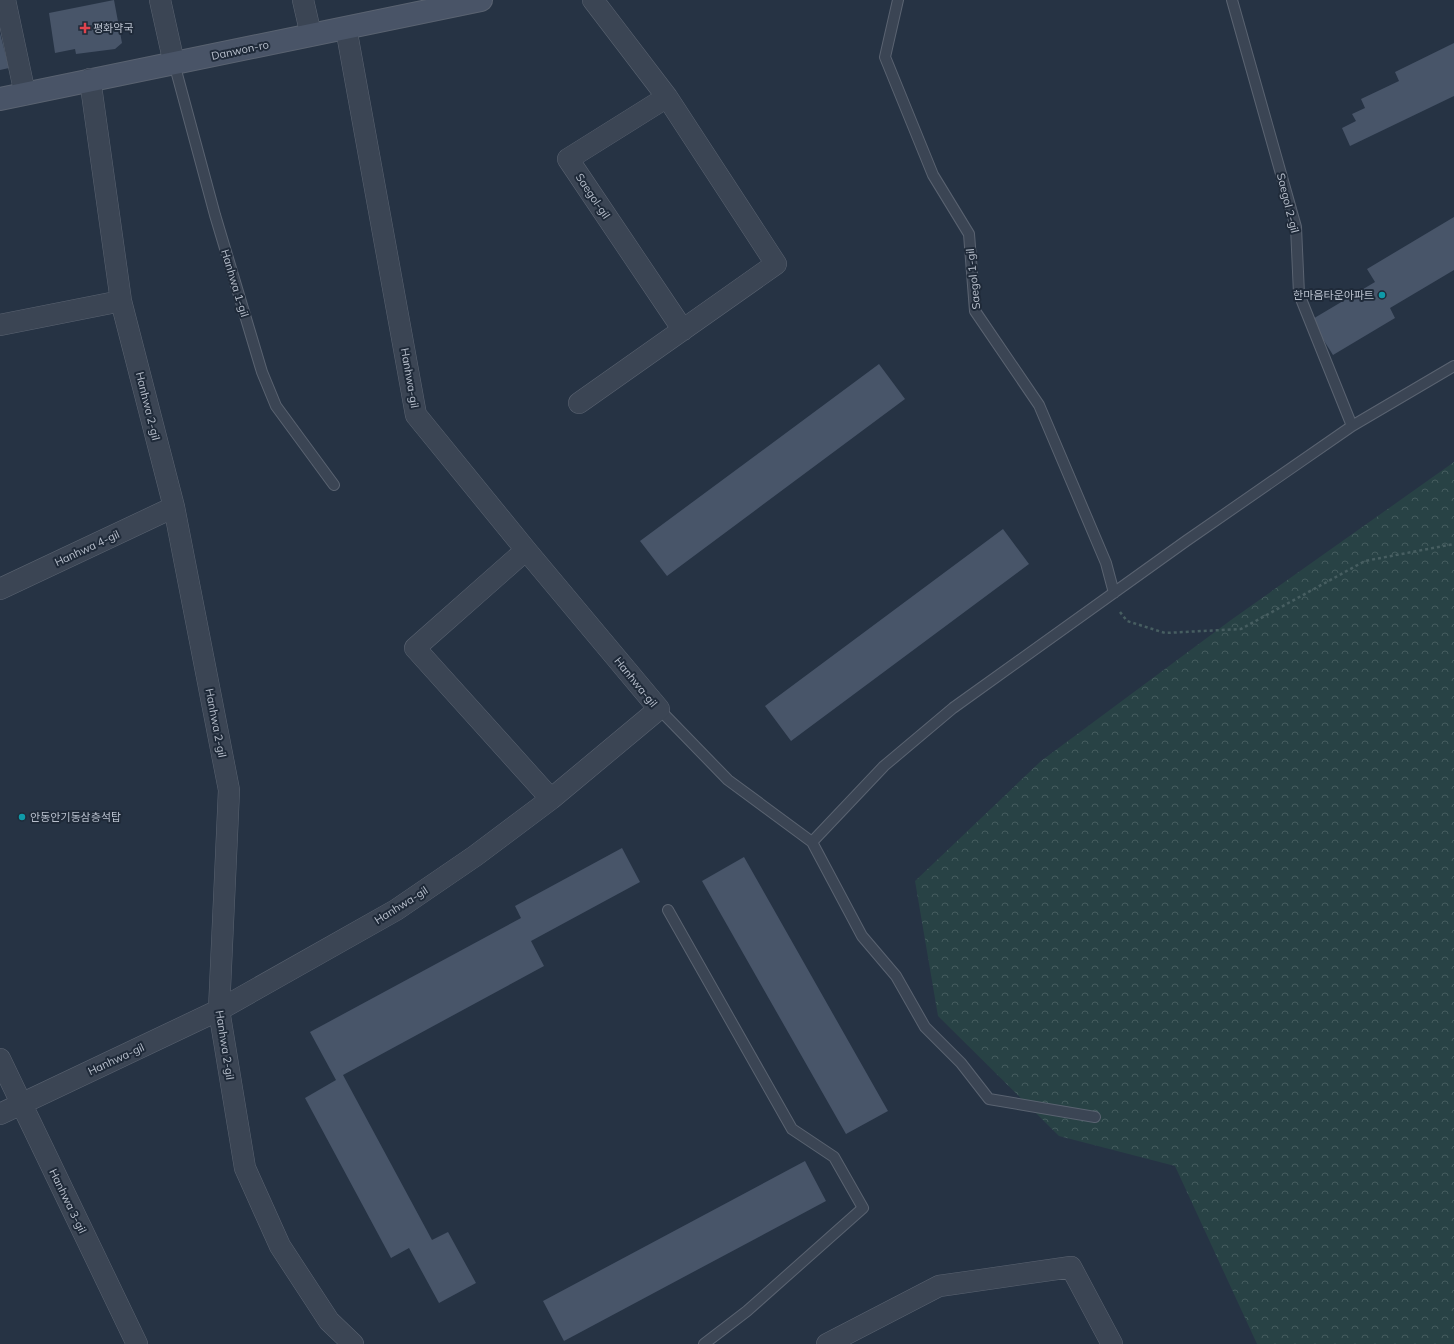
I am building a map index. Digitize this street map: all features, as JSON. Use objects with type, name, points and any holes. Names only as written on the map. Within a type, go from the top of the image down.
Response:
[{"type":"street","points":[[5,0],[25,94]]},
{"type":"street","points":[[160,0],[174,63]]},
{"type":"street","points":[[303,0],[312,35]]},
{"type":"street","name":"Danwon-ro","points":[[0,99],[346,28],[421,6],[480,0]]},
{"type":"street","points":[[579,404],[776,264],[667,97],[593,0]]},
{"type":"street","name":"Hanhwa-gil","points":[[0,1114],[219,1010],[396,910],[475,856],[552,799],[659,709],[526,550],[416,415],[346,28]]},
{"type":"street","name":"Hanhwa 2-gil","points":[[90,80],[121,301],[174,507],[229,790],[219,1010],[245,1168],[280,1246],[329,1321],[353,1344]]},
{"type":"street","name":"Saegol-gil","points":[[667,97],[568,159],[683,330]]},
{"type":"street","points":[[0,325],[121,301]]},
{"type":"street","name":"Hanhwa 4-gil","points":[[0,589],[174,507]]},
{"type":"street","points":[[526,550],[415,648],[552,799]]},
{"type":"street","name":"Hanhwa 3-gil","points":[[0,1059],[137,1344]]},
{"type":"street","points":[[827,1344],[939,1286],[1071,1267],[1112,1344]]},
{"type":"lane","name":"Saegol 1-gil","points":[[898,0],[885,57],[933,175],[969,234],[975,311],[1039,405],[1106,563],[1114,592]]},
{"type":"lane","name":"Saegol 2-gil","points":[[1232,0],[1296,227],[1299,294],[1352,426]]},
{"type":"lane","name":"Hanhwa 1-gil","points":[[174,63],[215,215],[262,372],[276,406],[334,485]]},
{"type":"lane","points":[[812,842],[884,766],[953,708],[1114,592],[1352,426],[1454,366]]},
{"type":"lane","points":[[659,709],[728,780],[812,842],[862,936],[896,976],[925,1027],[961,1063],[989,1099],[1095,1117]]},
{"type":"lane","points":[[668,910],[792,1129],[834,1157],[863,1208],[747,1310],[704,1344]]},
{"type":"path","points":[[1114,592],[1117,609],[1127,621],[1165,633],[1241,628],[1364,561],[1454,544]]},
{"type":"green space","points":[[1454,462],[1454,1344],[1257,1344],[1175,1166],[1059,1136],[938,1016],[915,881],[1041,761],[1231,620]]},
{"type":"building","name":"평화약국","points":[[114,0],[122,43],[115,49],[76,54],[75,49],[55,53],[49,13]]},
{"type":"building","points":[[0,33],[9,68],[0,70]]},
{"type":"building","points":[[1454,43],[1454,96],[1350,146],[1342,128],[1356,121],[1352,114],[1365,108],[1361,99],[1399,81],[1395,72]]},
{"type":"building","name":"한마음타운아파트","points":[[1454,217],[1454,270],[1390,308],[1395,318],[1333,355],[1311,320],[1375,282],[1367,269]]},
{"type":"building","points":[[879,364],[905,399],[667,576],[640,541]]},
{"type":"building","points":[[1003,529],[1029,564],[791,741],[765,706]]},
{"type":"building","points":[[622,848],[640,882],[531,941],[544,966],[343,1075],[432,1240],[448,1232],[476,1283],[439,1303],[409,1248],[391,1258],[305,1098],[336,1080],[310,1032],[521,918],[515,906]]},
{"type":"building","points":[[744,857],[888,1111],[846,1134],[702,881]]},
{"type":"building","points":[[805,1161],[826,1201],[564,1341],[543,1301]]},
{"type":"place","name":"평화약국","points":[[85,28]]},
{"type":"place","name":"한마음타운아파트","points":[[1382,295]]},
{"type":"place","name":"안동안기동삼층석탑","points":[[22,817]]}]
